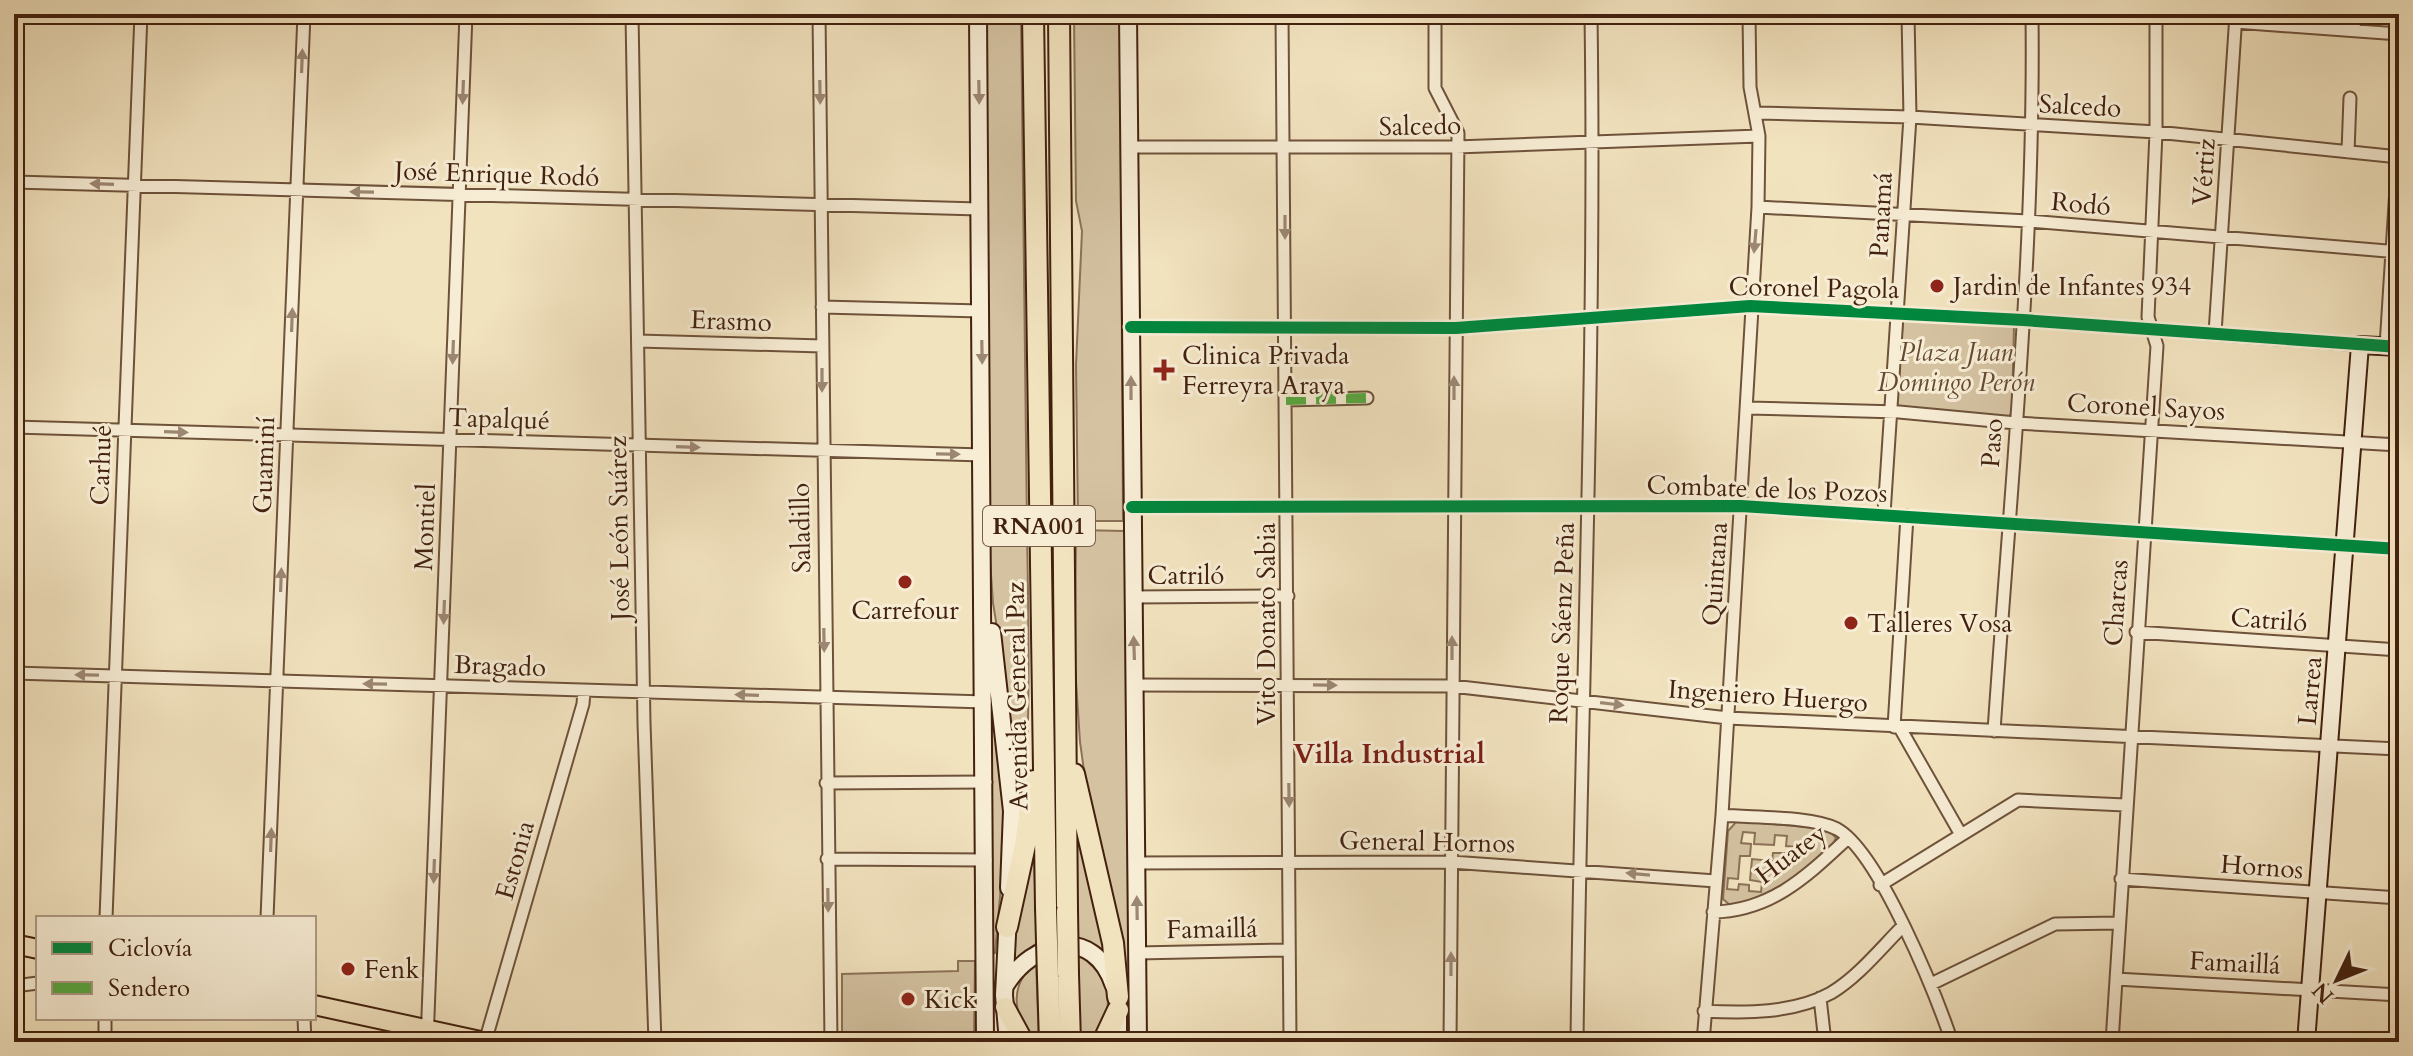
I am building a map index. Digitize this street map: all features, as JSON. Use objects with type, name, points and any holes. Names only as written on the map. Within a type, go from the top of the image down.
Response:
[{"type":"highway","name":"Avenida General Paz","points":[[1033,14],[1057,909],[1058,976],[1050,1042]]},
{"type":"highway","name":"Avenida General Paz","points":[[1052,712],[1059,14]]},
{"type":"highway","points":[[1007,927],[1052,712]]},
{"type":"highway","points":[[1052,712],[1113,943],[1118,1004],[1103,1042]]},
{"type":"highway","name":"Avenida General Paz","points":[[1058,976],[1070,1042]]},
{"type":"main road","points":[[14,944],[36,949]]},
{"type":"main road","points":[[1005,997],[1024,1042]]},
{"type":"main road","points":[[316,1006],[427,1036],[485,1042]]},
{"type":"street","name":"Carhué","points":[[106,916],[141,14]]},
{"type":"street","name":"Guaminí","points":[[267,916],[304,14]]},
{"type":"street","name":"Montiel","points":[[427,1036],[466,14]]},
{"type":"street","name":"José León Suárez","points":[[632,14],[644,692],[655,1042]]},
{"type":"street","name":"Saladillo","points":[[819,14],[831,1042]]},
{"type":"street","name":"Avenida General Paz","points":[[978,14],[986,782],[985,1042]]},
{"type":"street","points":[[1128,14],[1138,1042],[1156,1042]]},
{"type":"street","name":"Vito Donato Sabia","points":[[1282,14],[1290,1042]]},
{"type":"street","points":[[1435,14],[1435,88],[1457,127],[1450,1042]]},
{"type":"street","name":"Roque Sáenz Peña","points":[[1577,1042],[1581,700],[1589,506],[1588,317],[1593,144],[1591,14]]},
{"type":"street","name":"Quintana","points":[[1703,1042],[1722,815],[1758,207],[1759,136],[1750,87],[1749,14]]},
{"type":"street","name":"Panamá","points":[[1884,514],[1910,117],[1908,14]]},
{"type":"street","name":"Paso","points":[[1994,731],[2034,126],[2032,14]]},
{"type":"street","name":"Charcas","points":[[2112,1042],[2129,735],[2157,346],[2148,317],[2156,132],[2156,14]]},
{"type":"street","points":[[2354,30],[2355,14]]},
{"type":"street","points":[[2236,18],[2399,34]]},
{"type":"street","name":"Vértiz","points":[[2215,333],[2236,18]]},
{"type":"street","points":[[2348,152],[2350,98]]},
{"type":"street","name":"Salcedo","points":[[1757,113],[1910,117],[2156,132],[2398,157]]},
{"type":"street","name":"Salcedo","points":[[1129,147],[1456,147],[1759,136]]},
{"type":"street","points":[[2392,347],[2398,157]]},
{"type":"street","name":"José Enrique Rodó","points":[[14,182],[979,209]]},
{"type":"street","name":"Rodó","points":[[1758,207],[2028,221],[2396,251]]},
{"type":"street","name":"Coronel Pagola","points":[[1131,327],[1456,328],[1750,306],[1898,312],[2392,347]]},
{"type":"street","points":[[822,307],[981,311]]},
{"type":"street","name":"Erasmo","points":[[638,341],[822,346]]},
{"type":"street","name":"Larrea","points":[[2306,1042],[2360,345]]},
{"type":"street","points":[[1286,400],[1367,398]]},
{"type":"street","name":"Coronel Sayos","points":[[1748,408],[1893,412],[2016,423],[2399,445]]},
{"type":"street","name":"Tapalqué","points":[[14,427],[983,455]]},
{"type":"street","name":"Combate de los Pozos","points":[[1132,507],[1741,506],[2399,549]]},
{"type":"street","points":[[1907,516],[1897,728],[1960,833]]},
{"type":"street","points":[[984,592],[996,653],[1012,811],[1005,997],[1008,1042]]},
{"type":"street","name":"Catriló","points":[[1132,597],[1288,596]]},
{"type":"street","name":"Catriló","points":[[2136,632],[2399,650]]},
{"type":"street","name":"Bragado","points":[[14,673],[985,702]]},
{"type":"street","name":"Ingeniero Huergo","points":[[1135,685],[1452,686],[1728,718],[2399,749]]},
{"type":"street","name":"Estonia","points":[[485,1042],[583,704],[584,691]]},
{"type":"street","points":[[826,783],[986,782]]},
{"type":"street","points":[[1880,885],[1960,833],[2025,798],[2125,805]]},
{"type":"street","points":[[1722,815],[1822,824],[1848,838],[1903,926],[1931,984],[1952,1042]]},
{"type":"street","name":"Huatey","points":[[1713,912],[1733,912],[1779,896],[1848,838]]},
{"type":"street","points":[[827,859],[986,860]]},
{"type":"street","name":"General Hornos","points":[[1136,863],[1451,862],[1716,881]]},
{"type":"street","name":"Hornos","points":[[2121,879],[2399,898]]},
{"type":"street","points":[[1931,984],[2055,924],[2119,923]]},
{"type":"street","points":[[1704,1011],[1750,1014],[1820,998],[1839,987],[1903,926]]},
{"type":"street","points":[[1005,997],[1022,962],[1044,949],[1066,944],[1090,954],[1112,978],[1118,1004],[1118,1042]]},
{"type":"street","name":"Famaillá","points":[[1137,953],[1288,950]]},
{"type":"street","name":"Famaillá","points":[[2116,979],[2399,995]]},
{"type":"street","points":[[14,986],[36,983]]},
{"type":"street","points":[[1820,998],[1825,1042]]},
{"type":"street","points":[[105,1020],[105,1042]]},
{"type":"street","points":[[304,1020],[305,1042]]},
{"type":"green space","points":[[985,14],[1021,14],[1027,526],[989,525]]},
{"type":"green space","points":[[1074,14],[1120,16],[1123,521],[1078,521],[1076,365],[1082,231],[1076,201]]},
{"type":"green space","name":"Plaza Juan Domingo Perón","points":[[1903,319],[2014,326],[2012,412],[2009,417],[1897,408]]},
{"type":"green space","points":[[1076,530],[1125,531],[1132,1042],[1122,1042],[1080,742],[1075,666]]},
{"type":"green space","points":[[988,531],[1027,531],[1027,745],[1017,873],[1004,672],[993,603]]},
{"type":"green space","points":[[991,681],[1006,829],[995,953],[992,954]]},
{"type":"green space","points":[[1076,820],[1108,958],[1076,938]]},
{"type":"green space","points":[[1737,821],[1828,829],[1836,838],[1818,860],[1790,880],[1731,906],[1723,899],[1728,831]],"holes":[[[1743,832],[1755,833],[1754,844],[1774,845],[1775,835],[1787,836],[1786,846],[1796,847],[1795,862],[1783,862],[1784,853],[1773,853],[1772,861],[1752,859],[1750,880],[1762,882],[1761,892],[1749,891],[1749,885],[1739,884],[1738,890],[1727,889],[1728,878],[1738,879],[1740,856],[1750,856],[1751,844],[1741,843]]]},
{"type":"green space","points":[[1033,831],[1037,943],[1015,960],[1011,958]]},
{"type":"green space","points":[[1077,953],[1098,972],[1107,992],[1107,1014],[1099,1042],[1080,1042]]},
{"type":"green space","name":"Kick","points":[[958,961],[975,961],[974,1042],[867,1042],[842,1036],[842,974],[958,971]]},
{"type":"green space","points":[[1036,962],[1039,1042],[1028,1042],[1017,1009],[1017,999],[1021,980]]},
{"type":"marked path","points":[[1286,400],[1367,398]]},
{"type":"cycle path","points":[[1131,327],[1456,328],[1750,306],[2023,320],[2399,347]]},
{"type":"cycle path","points":[[1132,507],[1741,506],[2399,549]]},
{"type":"place","name":"Jardin de Infantes 934","points":[[1937,286]]},
{"type":"place","name":"Clinica Privada Ferreyra Araya","points":[[1164,370]]},
{"type":"place","name":"Carrefour","points":[[905,582]]},
{"type":"place","name":"Talleres Vosa","points":[[1851,623]]},
{"type":"place","name":"Fenk","points":[[348,969]]},
{"type":"place","name":"Kick","points":[[908,999]]},
{"type":"district","name":"Villa Industrial","points":[[1389,754]]}]
